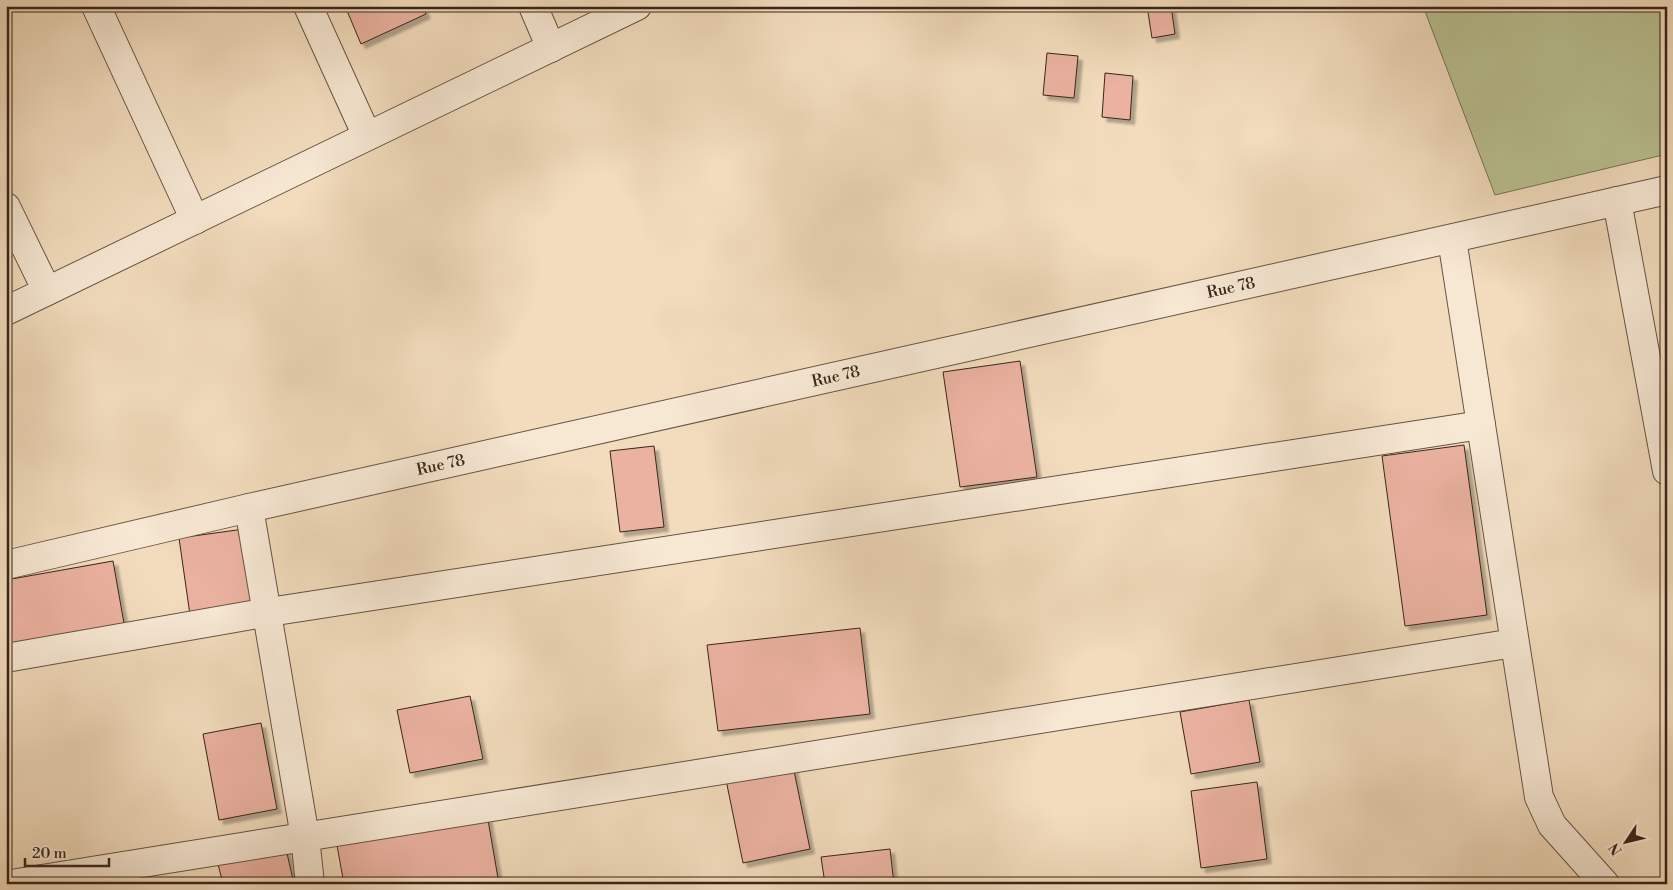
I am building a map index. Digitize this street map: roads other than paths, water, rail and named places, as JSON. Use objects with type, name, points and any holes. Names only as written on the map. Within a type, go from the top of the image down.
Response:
[{"type":"street","points":[[96,6],[194,220]]},
{"type":"street","points":[[308,6],[367,136]]},
{"type":"street","points":[[533,6],[551,48]]},
{"type":"street","points":[[6,311],[637,6]]},
{"type":"street","name":"Rue 78","points":[[6,565],[249,508],[1667,190]]},
{"type":"street","points":[[1617,201],[1667,470]]},
{"type":"street","points":[[6,207],[47,291]]},
{"type":"street","points":[[1452,239],[1539,797],[1552,825],[1605,884]]},
{"type":"street","points":[[6,658],[269,612],[1480,425]]},
{"type":"street","points":[[249,508],[269,612],[305,836],[310,884]]},
{"type":"street","points":[[12,884],[1514,643]]}]
